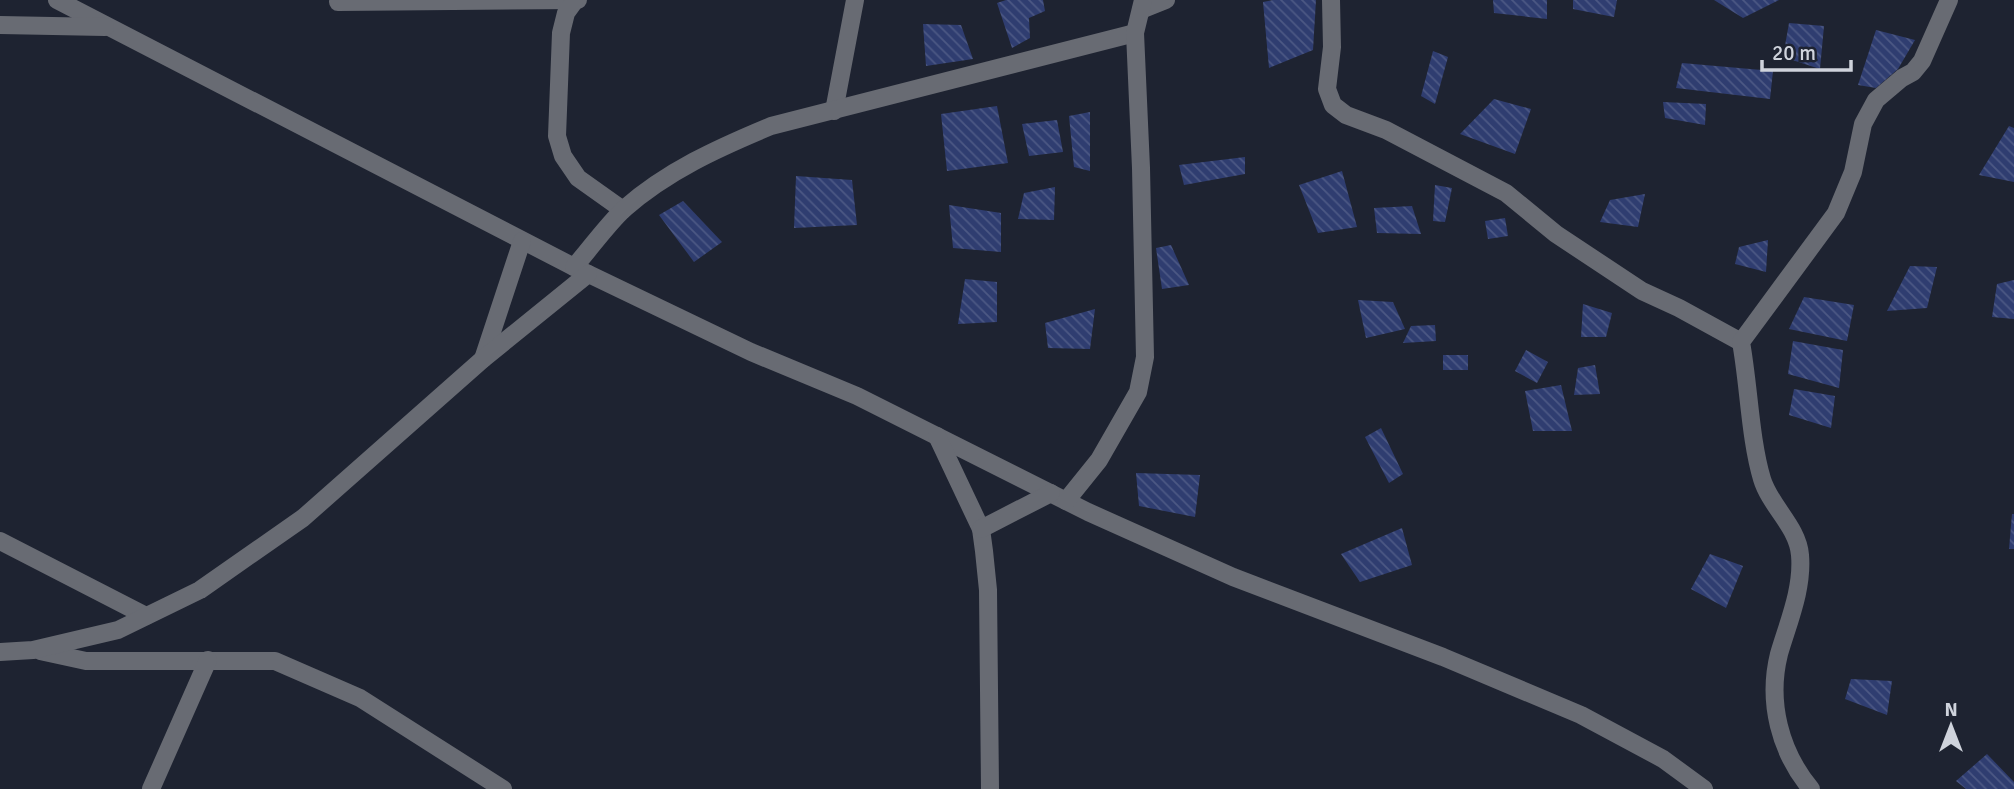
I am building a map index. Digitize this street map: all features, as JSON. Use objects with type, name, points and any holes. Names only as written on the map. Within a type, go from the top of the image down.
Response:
[{"type":"street","points":[[57,0],[85,7],[111,27],[581,271],[751,352],[857,396],[1058,497],[1234,577],[1443,657],[1581,715],[1663,759],[1704,789]]},
{"type":"street","points":[[834,111],[855,0]]},
{"type":"street","points":[[981,529],[1058,497],[1099,460],[1138,392],[1145,357],[1135,33],[1142,5],[1166,0]]},
{"type":"street","points":[[1331,0],[1332,47],[1327,89],[1333,105],[1346,115],[1386,130],[1506,192],[1556,234],[1642,291],[1741,342]]},
{"type":"street","points":[[1811,789],[1795,770],[1777,718],[1777,667],[1794,607],[1801,555],[1796,539],[1762,481],[1741,342],[1836,213],[1853,172],[1863,124],[1876,100],[1913,72],[1922,61],[1949,0]]},
{"type":"street","points":[[576,1],[566,13],[561,33],[558,136],[563,156],[578,178],[623,210]]},
{"type":"street","points":[[338,2],[576,1]]},
{"type":"street","points":[[0,25],[111,27]]},
{"type":"street","points":[[0,652],[33,650],[118,630],[200,590],[303,518],[581,271],[623,210],[672,173],[716,148],[771,126],[1135,33]]},
{"type":"street","points":[[483,359],[523,241]]},
{"type":"street","points":[[937,436],[981,529],[988,590],[990,789]]},
{"type":"street","points":[[0,541],[146,616]]},
{"type":"street","points":[[33,650],[86,661],[275,661],[360,698],[503,789]]},
{"type":"street","points":[[151,789],[208,660]]},
{"type":"building","points":[[1006,0],[1043,0],[1045,11],[1029,18],[1030,38],[1012,48],[997,3]]},
{"type":"building","points":[[1316,0],[1313,50],[1269,68],[1263,2]]},
{"type":"building","points":[[1493,0],[1547,0],[1547,19],[1494,13]]},
{"type":"building","points":[[1573,0],[1617,0],[1614,17],[1573,9]]},
{"type":"building","points":[[1714,0],[1779,0],[1743,18]]},
{"type":"building","points":[[1789,23],[1824,26],[1820,69],[1783,57]]},
{"type":"building","points":[[923,24],[961,25],[973,59],[926,66]]},
{"type":"building","points":[[1876,30],[1915,40],[1898,69],[1876,88],[1858,85]]},
{"type":"building","points":[[1433,51],[1448,57],[1435,104],[1421,96]]},
{"type":"building","points":[[1682,63],[1773,71],[1770,99],[1676,88]]},
{"type":"building","points":[[1494,99],[1531,109],[1515,154],[1460,134]]},
{"type":"building","points":[[1663,102],[1706,104],[1705,125],[1665,118]]},
{"type":"building","points":[[997,106],[1008,163],[947,171],[941,114]]},
{"type":"building","points":[[1090,112],[1090,171],[1074,167],[1069,116]]},
{"type":"building","points":[[1057,120],[1063,152],[1029,156],[1022,124]]},
{"type":"building","points":[[2009,126],[2014,128],[2014,182],[1979,175]]},
{"type":"building","points":[[1245,157],[1245,174],[1184,185],[1179,165]]},
{"type":"building","points":[[1342,171],[1357,227],[1318,233],[1299,185]]},
{"type":"building","points":[[796,176],[852,180],[857,225],[794,228]]},
{"type":"building","points":[[1435,185],[1452,188],[1445,222],[1433,221]]},
{"type":"building","points":[[1055,187],[1054,220],[1018,219],[1024,193]]},
{"type":"building","points":[[1645,194],[1638,227],[1600,222],[1610,200]]},
{"type":"building","points":[[683,201],[722,242],[694,262],[659,215]]},
{"type":"building","points":[[949,205],[1001,213],[1001,252],[953,248]]},
{"type":"building","points":[[1412,206],[1421,234],[1377,233],[1374,208]]},
{"type":"building","points":[[1505,218],[1508,236],[1488,239],[1485,221]]},
{"type":"building","points":[[1768,240],[1766,272],[1735,264],[1739,247]]},
{"type":"building","points":[[1171,245],[1189,285],[1162,289],[1156,248]]},
{"type":"building","points":[[1910,266],[1937,267],[1927,308],[1887,311]]},
{"type":"building","points":[[965,279],[997,282],[997,322],[958,324]]},
{"type":"building","points":[[2014,280],[2014,319],[1992,317],[1997,284]]},
{"type":"building","points":[[1804,297],[1854,305],[1847,341],[1789,329]]},
{"type":"building","points":[[1358,300],[1393,302],[1405,329],[1366,338]]},
{"type":"building","points":[[1583,304],[1612,313],[1606,337],[1581,337]]},
{"type":"building","points":[[1095,309],[1090,349],[1048,348],[1045,323]]},
{"type":"building","points":[[1435,325],[1436,341],[1403,343],[1411,326]]},
{"type":"building","points":[[1793,341],[1843,350],[1839,388],[1788,374]]},
{"type":"building","points":[[1526,350],[1548,362],[1537,383],[1515,371]]},
{"type":"building","points":[[1443,355],[1468,355],[1468,370],[1443,370]]},
{"type":"building","points":[[1595,365],[1600,394],[1574,395],[1578,368]]},
{"type":"building","points":[[1561,385],[1572,431],[1533,431],[1525,391]]},
{"type":"building","points":[[1794,389],[1835,396],[1831,428],[1789,415]]},
{"type":"building","points":[[1381,428],[1403,474],[1389,483],[1365,437]]},
{"type":"building","points":[[1136,473],[1200,475],[1195,517],[1139,506]]},
{"type":"building","points":[[2012,514],[2014,549],[2009,549]]},
{"type":"building","points":[[1402,528],[1412,565],[1360,582],[1341,554]]},
{"type":"building","points":[[1710,554],[1743,566],[1726,608],[1691,589]]},
{"type":"building","points":[[1851,679],[1892,681],[1887,715],[1845,699]]},
{"type":"building","points":[[1987,754],[2014,782],[2014,789],[1966,789],[1956,781]]}]
